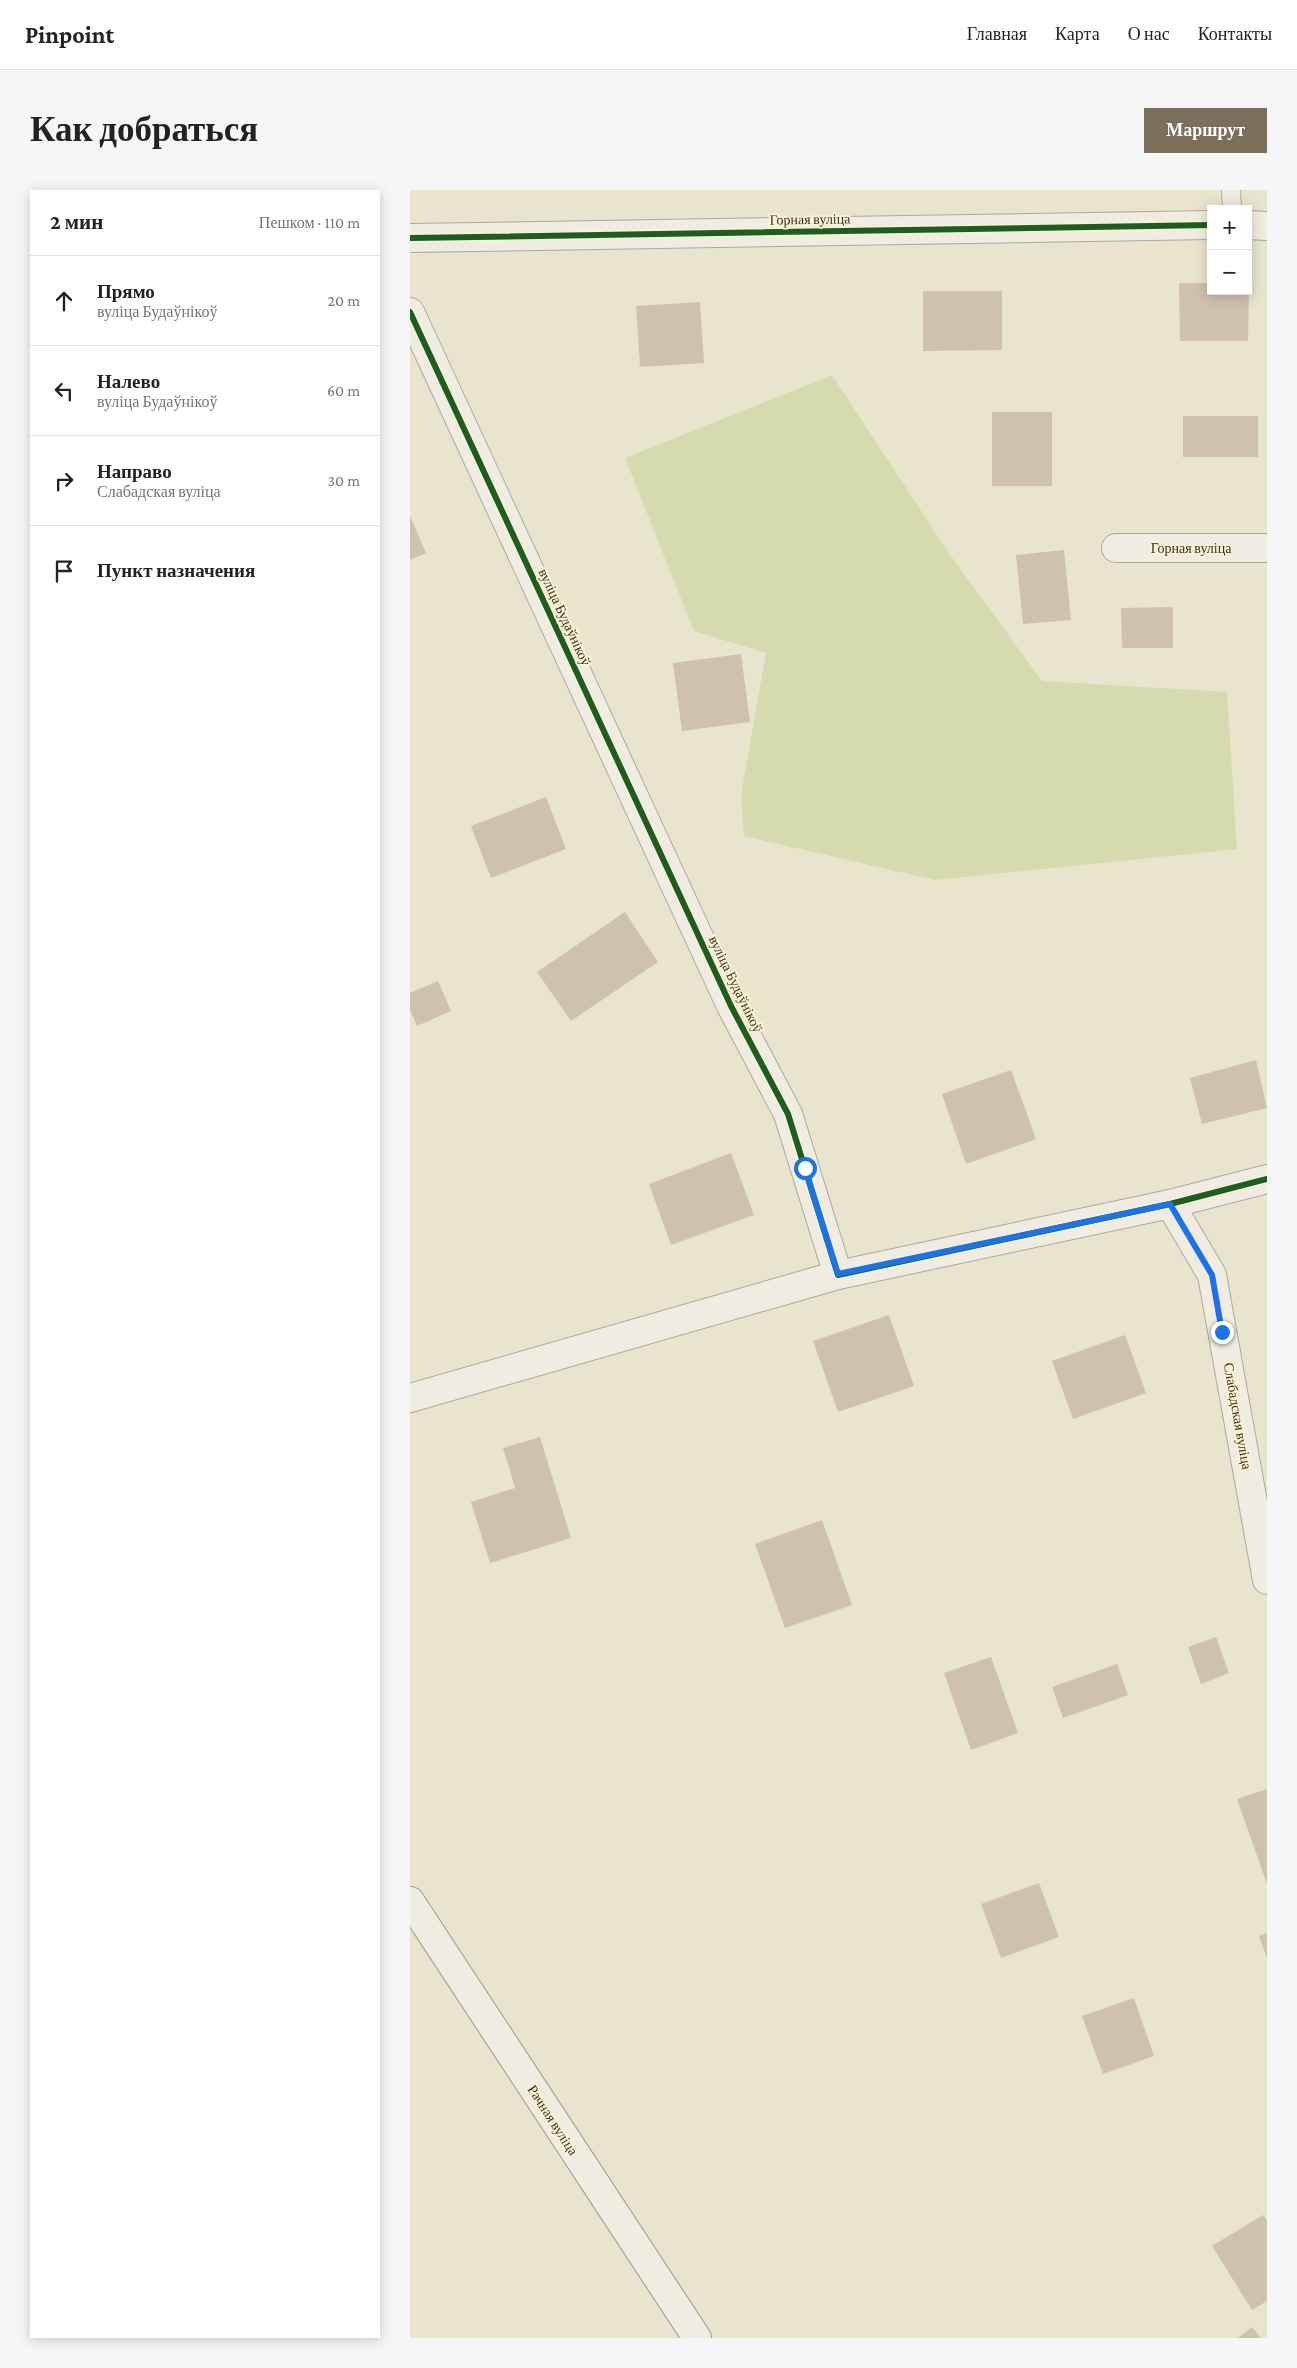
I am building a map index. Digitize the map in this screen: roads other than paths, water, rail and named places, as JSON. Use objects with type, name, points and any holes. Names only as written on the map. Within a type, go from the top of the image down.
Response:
[{"type":"street","points":[[1252,225],[1267,226]]},
{"type":"street","name":"Горная вуліца","points":[[410,238],[1207,226]]},
{"type":"street","name":"вуліца Будаўнікоў","points":[[410,312],[727,997],[788,1114],[838,1274]]},
{"type":"street","name":"Горная вуліца","points":[[1116,548],[1267,548]]},
{"type":"street","points":[[410,1398],[838,1274],[1170,1204],[1267,1179]]},
{"type":"street","name":"Слабадская вуліца","points":[[1170,1204],[1212,1275],[1267,1580]]},
{"type":"street","name":"Рачная вуліца","points":[[410,1901],[697,2338]]},
{"type":"lane","points":[[1232,190],[1232,205]]}]
